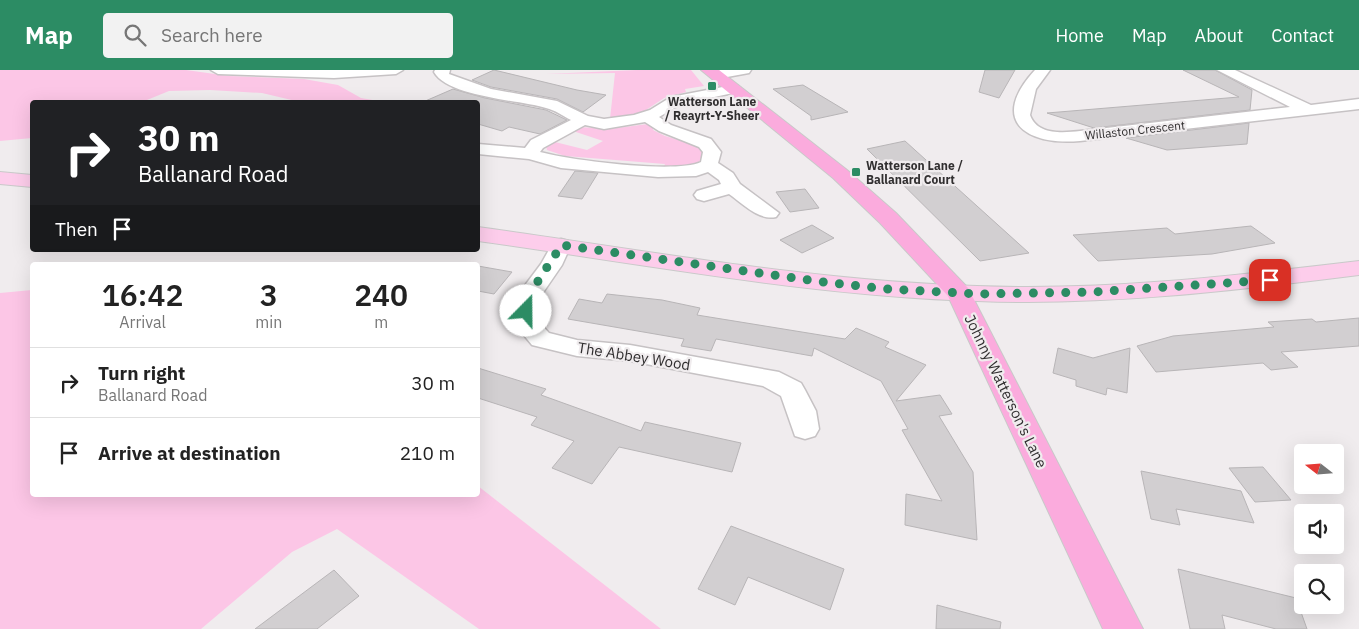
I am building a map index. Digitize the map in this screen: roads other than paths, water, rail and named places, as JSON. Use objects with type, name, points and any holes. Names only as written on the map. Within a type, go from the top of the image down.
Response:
[{"type":"highway","name":"Johnny Watterson's Lane","points":[[713,72],[854,186],[888,218],[959,293],[1123,629]]},
{"type":"main road","points":[[0,178],[30,181]]},
{"type":"main road","points":[[480,234],[823,282],[887,289],[959,293],[1074,293],[1240,283],[1359,268]]},
{"type":"street","points":[[218,70],[334,74],[396,70]]},
{"type":"street","points":[[443,70],[441,72],[444,77],[480,90],[542,101],[560,107],[583,120],[614,123],[648,116],[676,100],[733,89]]},
{"type":"street","points":[[713,72],[743,70]]},
{"type":"street","name":"Willaston Crescent","points":[[1043,70],[1036,76],[1026,92],[1022,116],[1028,128],[1052,137],[1080,136],[1359,104]]},
{"type":"street","points":[[1224,70],[1310,110]]},
{"type":"street","points":[[648,116],[665,128],[705,143],[712,152],[709,165]]},
{"type":"street","points":[[530,154],[537,144],[583,120]]},
{"type":"street","points":[[480,149],[530,154],[560,163],[629,176],[662,172],[696,171],[709,165]]},
{"type":"street","points":[[709,165],[727,177],[732,187],[769,213]]},
{"type":"street","points":[[704,196],[732,187]]},
{"type":"street","name":"The Abbey Wood","points":[[561,245],[551,265],[526,300],[525,322],[541,339],[577,348],[630,353],[770,378],[792,390],[802,411],[805,429]]},
{"type":"place","name":"Watterson Lane / Reayrt-Y-Sheer","points":[[712,86]]},
{"type":"place","name":"Watterson Lane / Ballanard Court","points":[[856,172]]}]
